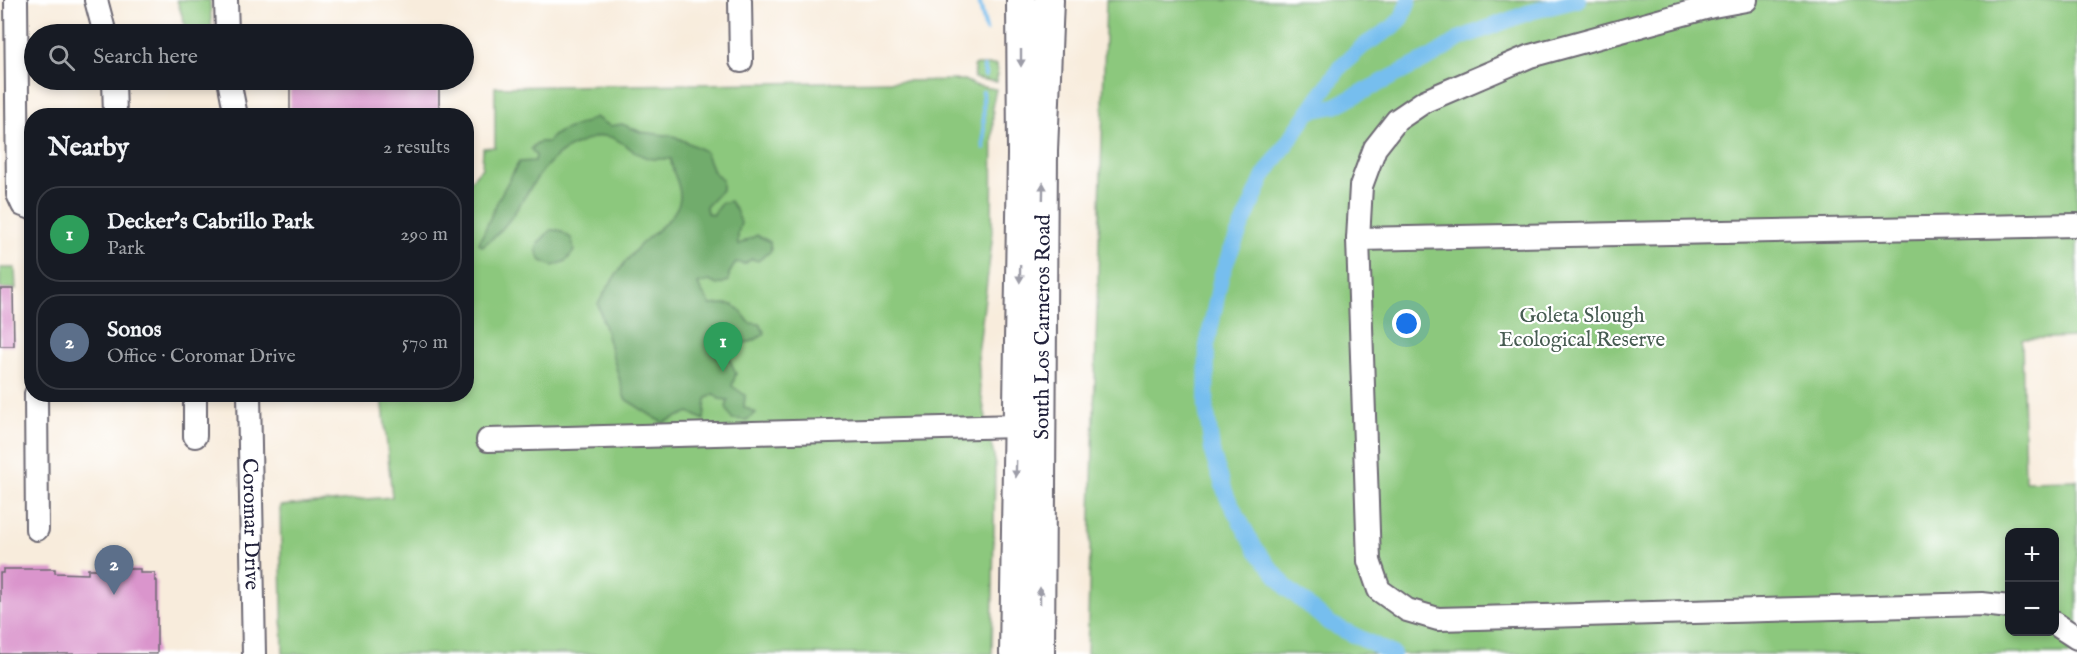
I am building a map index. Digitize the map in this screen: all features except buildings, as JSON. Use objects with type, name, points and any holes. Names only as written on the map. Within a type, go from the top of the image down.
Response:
[{"type":"main road","name":"South Los Carneros Road","points":[[1014,654],[1022,155],[1021,0]]},
{"type":"main road","name":"South Los Carneros Road","points":[[1040,654],[1043,151],[1049,0]]},
{"type":"street","points":[[16,0],[18,195],[24,205]]},
{"type":"street","points":[[96,0],[102,24]]},
{"type":"street","points":[[226,0],[227,24]]},
{"type":"street","points":[[740,0],[741,61]]},
{"type":"street","points":[[1746,0],[1713,6],[1530,56],[1425,101],[1397,120],[1375,148],[1361,186],[1358,239],[1369,561],[1379,590],[1407,610],[1438,619],[1982,604],[2005,606]]},
{"type":"street","points":[[114,90],[115,108]]},
{"type":"street","points":[[231,90],[234,108]]},
{"type":"street","points":[[1358,239],[2077,225]]},
{"type":"street","points":[[36,402],[37,529]]},
{"type":"street","points":[[195,402],[195,436]]},
{"type":"street","name":"Coromar Drive","points":[[249,402],[254,654]]},
{"type":"street","points":[[488,440],[1017,426]]},
{"type":"street","points":[[2059,625],[2077,638]]},
{"type":"green space","points":[[177,0],[210,0],[211,24],[185,24]]},
{"type":"green space","name":"Goleta Slough Ecological Reserve","points":[[1106,0],[2077,0],[2077,337],[2022,339],[2025,481],[2077,480],[2077,627],[2059,617],[2059,528],[2005,528],[2005,636],[2059,636],[2077,648],[2077,654],[1087,654]]},
{"type":"green space","points":[[974,65],[997,65],[997,82],[974,78]]},
{"type":"green space","points":[[964,80],[974,85],[996,89],[993,103],[992,241],[978,354],[980,389],[995,461],[992,654],[283,654],[280,506],[392,497],[383,402],[474,402],[474,177],[482,168],[483,148],[495,147],[495,87]]},
{"type":"green space","points":[[595,117],[610,126],[622,124],[641,132],[674,136],[705,151],[713,171],[722,180],[722,190],[706,207],[707,213],[713,215],[721,203],[730,201],[741,223],[738,245],[757,235],[770,242],[771,251],[758,261],[752,259],[744,264],[736,262],[729,274],[729,281],[717,285],[709,281],[698,284],[711,305],[730,304],[734,306],[750,323],[760,324],[765,334],[746,343],[725,341],[713,352],[729,358],[736,373],[732,386],[745,395],[744,407],[756,413],[747,420],[732,419],[726,408],[728,400],[719,399],[714,394],[706,399],[704,420],[689,412],[663,423],[625,399],[598,304],[611,281],[638,247],[669,219],[678,205],[680,192],[671,159],[651,159],[642,156],[615,139],[603,136],[577,144],[561,153],[548,165],[508,222],[496,235],[482,246],[479,243],[499,198],[519,162],[535,161],[536,156],[531,149],[538,142],[548,142],[558,133]]},
{"type":"green space","points":[[551,230],[559,230],[572,239],[574,251],[566,261],[553,266],[541,261],[536,250],[539,242]]},
{"type":"green space","points":[[0,268],[15,268],[16,289],[0,289]]},
{"type":"waterway","points":[[979,0],[986,30]]},
{"type":"waterway","points":[[1393,654],[1329,623],[1288,589],[1256,550],[1227,497],[1213,456],[1206,407],[1207,346],[1221,277],[1264,176],[1341,66],[1363,46],[1393,27],[1402,18],[1409,0]]},
{"type":"waterway","points":[[1310,111],[1335,106],[1433,56],[1461,38],[1530,12],[1578,0]]},
{"type":"waterway","points":[[984,67],[985,75]]},
{"type":"waterway","points":[[983,92],[984,148]]},
{"type":"place","name":"Decker's Cabrillo Park","points":[[723,372]]},
{"type":"place","name":"Sonos","points":[[114,595]]}]
